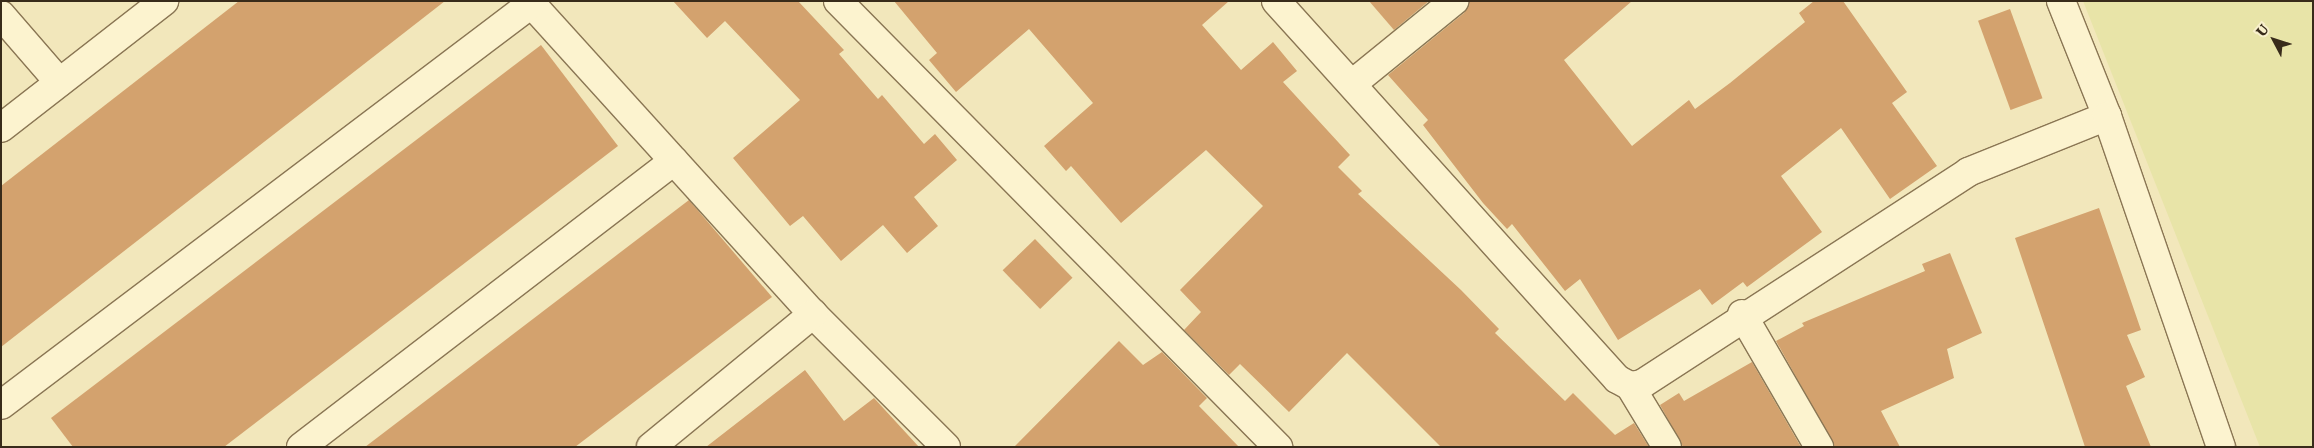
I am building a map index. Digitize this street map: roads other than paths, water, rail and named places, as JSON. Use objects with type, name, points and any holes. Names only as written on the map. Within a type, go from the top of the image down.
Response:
[{"type":"street","points":[[1,128],[164,1]]},
{"type":"street","points":[[838,1],[1278,447]]},
{"type":"street","points":[[1276,1],[1617,379],[1630,386],[1668,447]]},
{"type":"street","points":[[1352,84],[1454,1]]},
{"type":"street","points":[[2061,1],[2107,116],[2221,447]]},
{"type":"street","points":[[1,405],[530,3],[813,314],[946,447]]},
{"type":"street","points":[[1,15],[59,82]]},
{"type":"street","points":[[1630,386],[1642,384],[1742,314],[1968,172],[2030,144],[2107,116]]},
{"type":"street","points":[[301,447],[674,161]]},
{"type":"street","points":[[651,447],[813,314]]},
{"type":"street","points":[[1742,314],[1819,447]]}]
